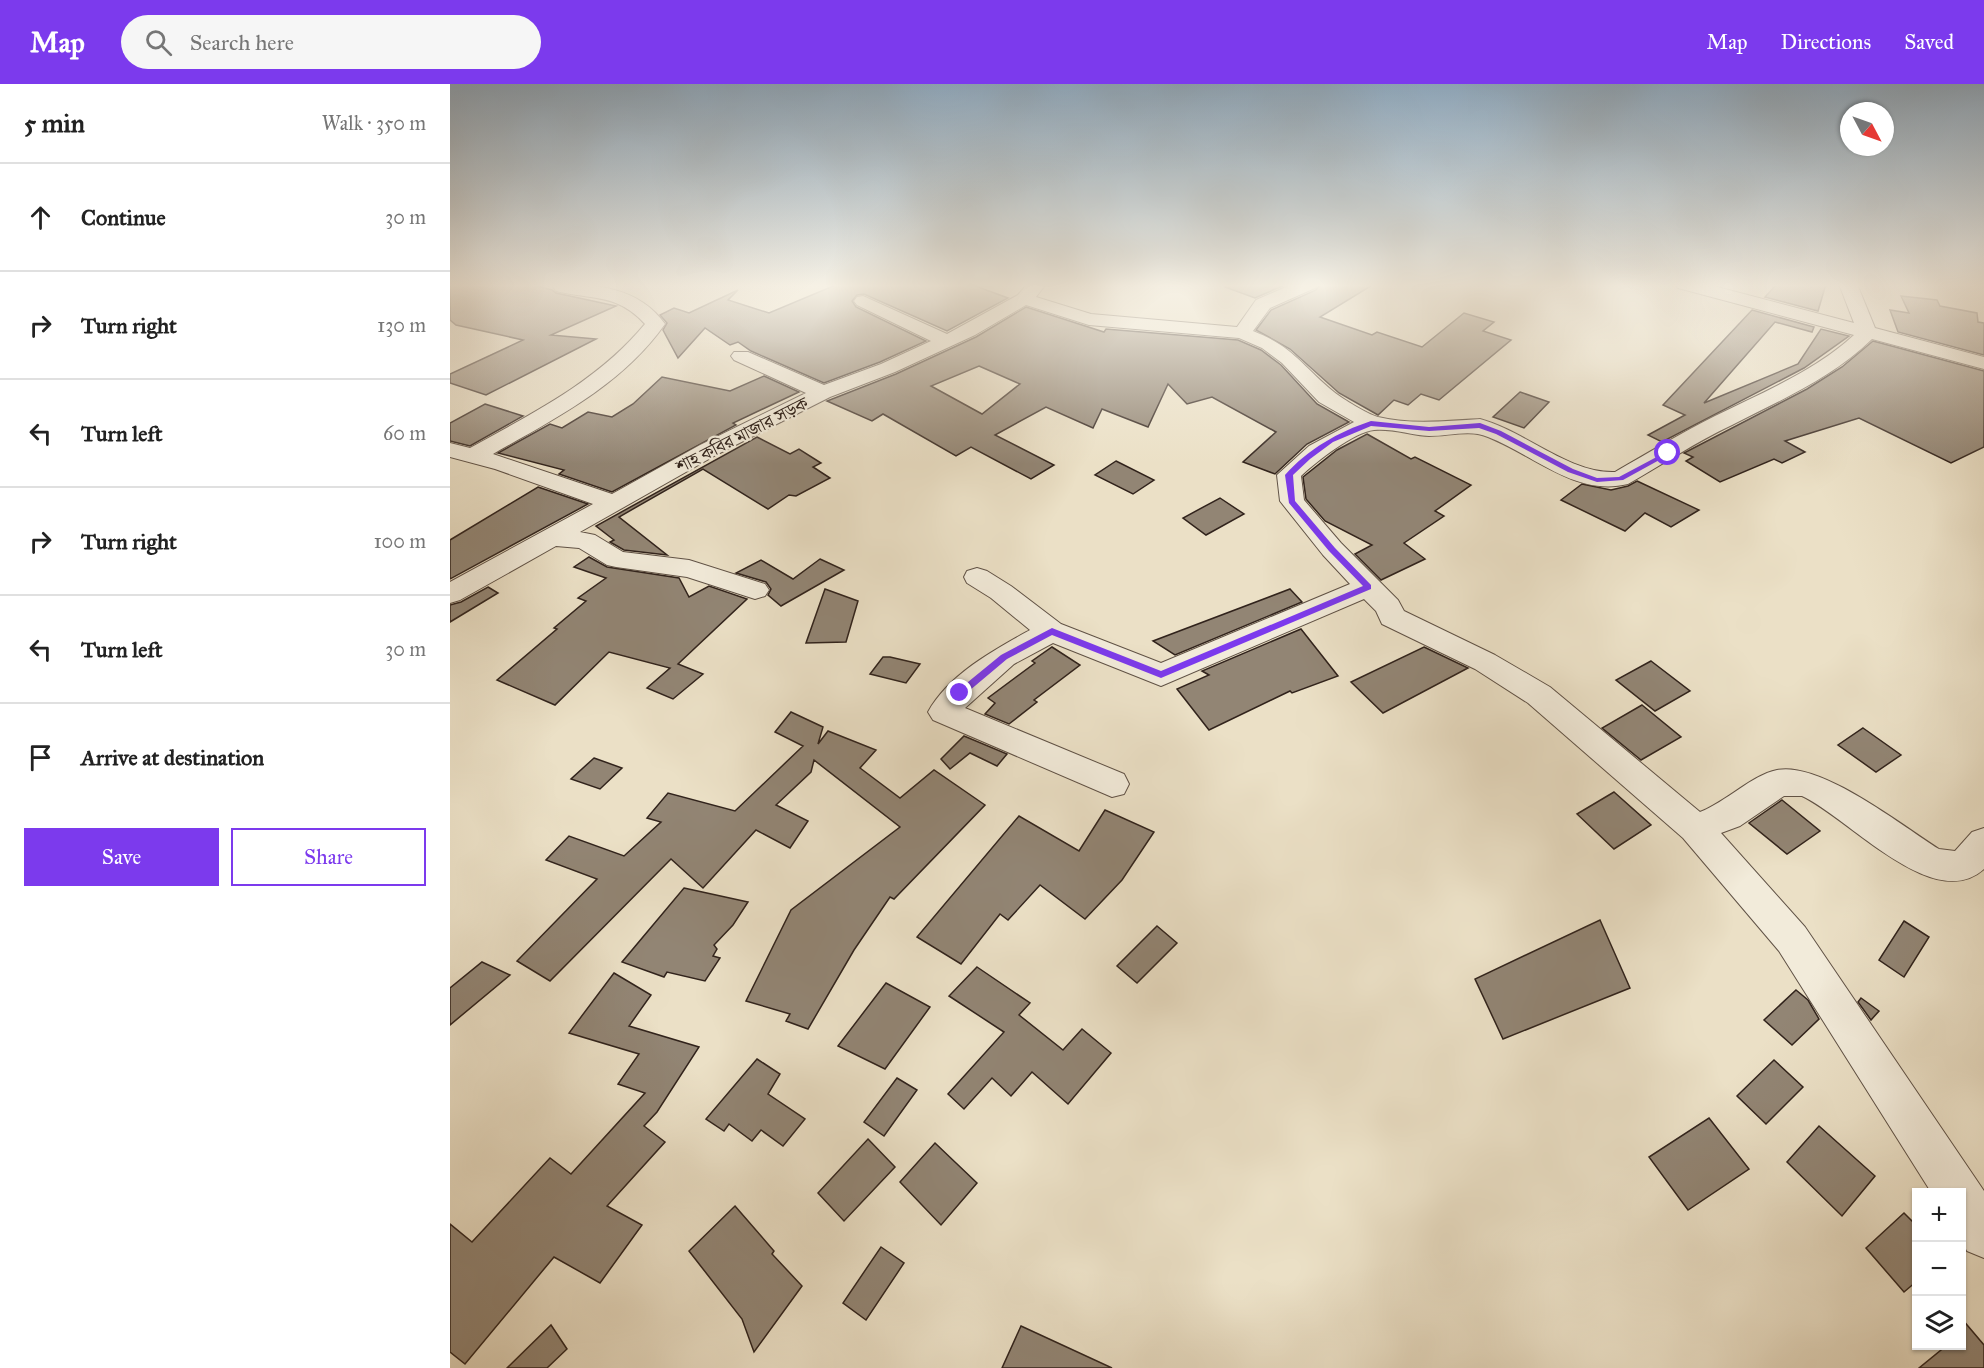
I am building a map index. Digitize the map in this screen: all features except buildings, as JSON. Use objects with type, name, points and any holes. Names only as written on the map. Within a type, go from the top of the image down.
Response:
[{"type":"street","points":[[473,456],[600,381],[639,344]]},
{"type":"street","name":"শাহ কবির মাজার সড়ক","points":[[450,594],[708,450],[823,393],[940,344]]},
{"type":"street","points":[[1269,344],[1289,359],[1327,397],[1371,423],[1429,429],[1480,426],[1499,433],[1570,470],[1597,480],[1620,479],[1824,367],[1846,354],[1856,344]]},
{"type":"street","points":[[1910,344],[1984,363]]},
{"type":"street","points":[[741,356],[823,393]]},
{"type":"street","points":[[1371,423],[1330,441],[1307,457],[1289,475],[1292,501],[1332,549],[1388,607],[1392,617],[1485,663],[1539,695],[1695,828],[1792,939],[1954,1188]]},
{"type":"street","points":[[450,450],[503,464],[615,503]]},
{"type":"street","points":[[552,537],[586,541],[616,559],[689,569],[755,590]]},
{"type":"street","points":[[977,577],[1002,592],[1052,631],[1161,675],[1368,587]]},
{"type":"street","points":[[1052,631],[1004,657],[960,693],[944,712],[1112,784]]},
{"type":"street","points":[[1695,828],[1728,816],[1778,783],[1803,783],[1817,788],[1931,863],[1952,868],[1968,863],[1984,843]]},
{"type":"street","points":[[1966,1205],[1984,1234]]},
{"type":"route","points":[[960,693],[1004,657],[1052,631],[1161,675],[1368,587],[1332,549],[1292,501],[1289,475],[1307,457],[1330,441],[1371,423],[1429,429],[1480,426],[1499,433],[1570,470],[1597,480],[1620,479],[1668,453]]}]
